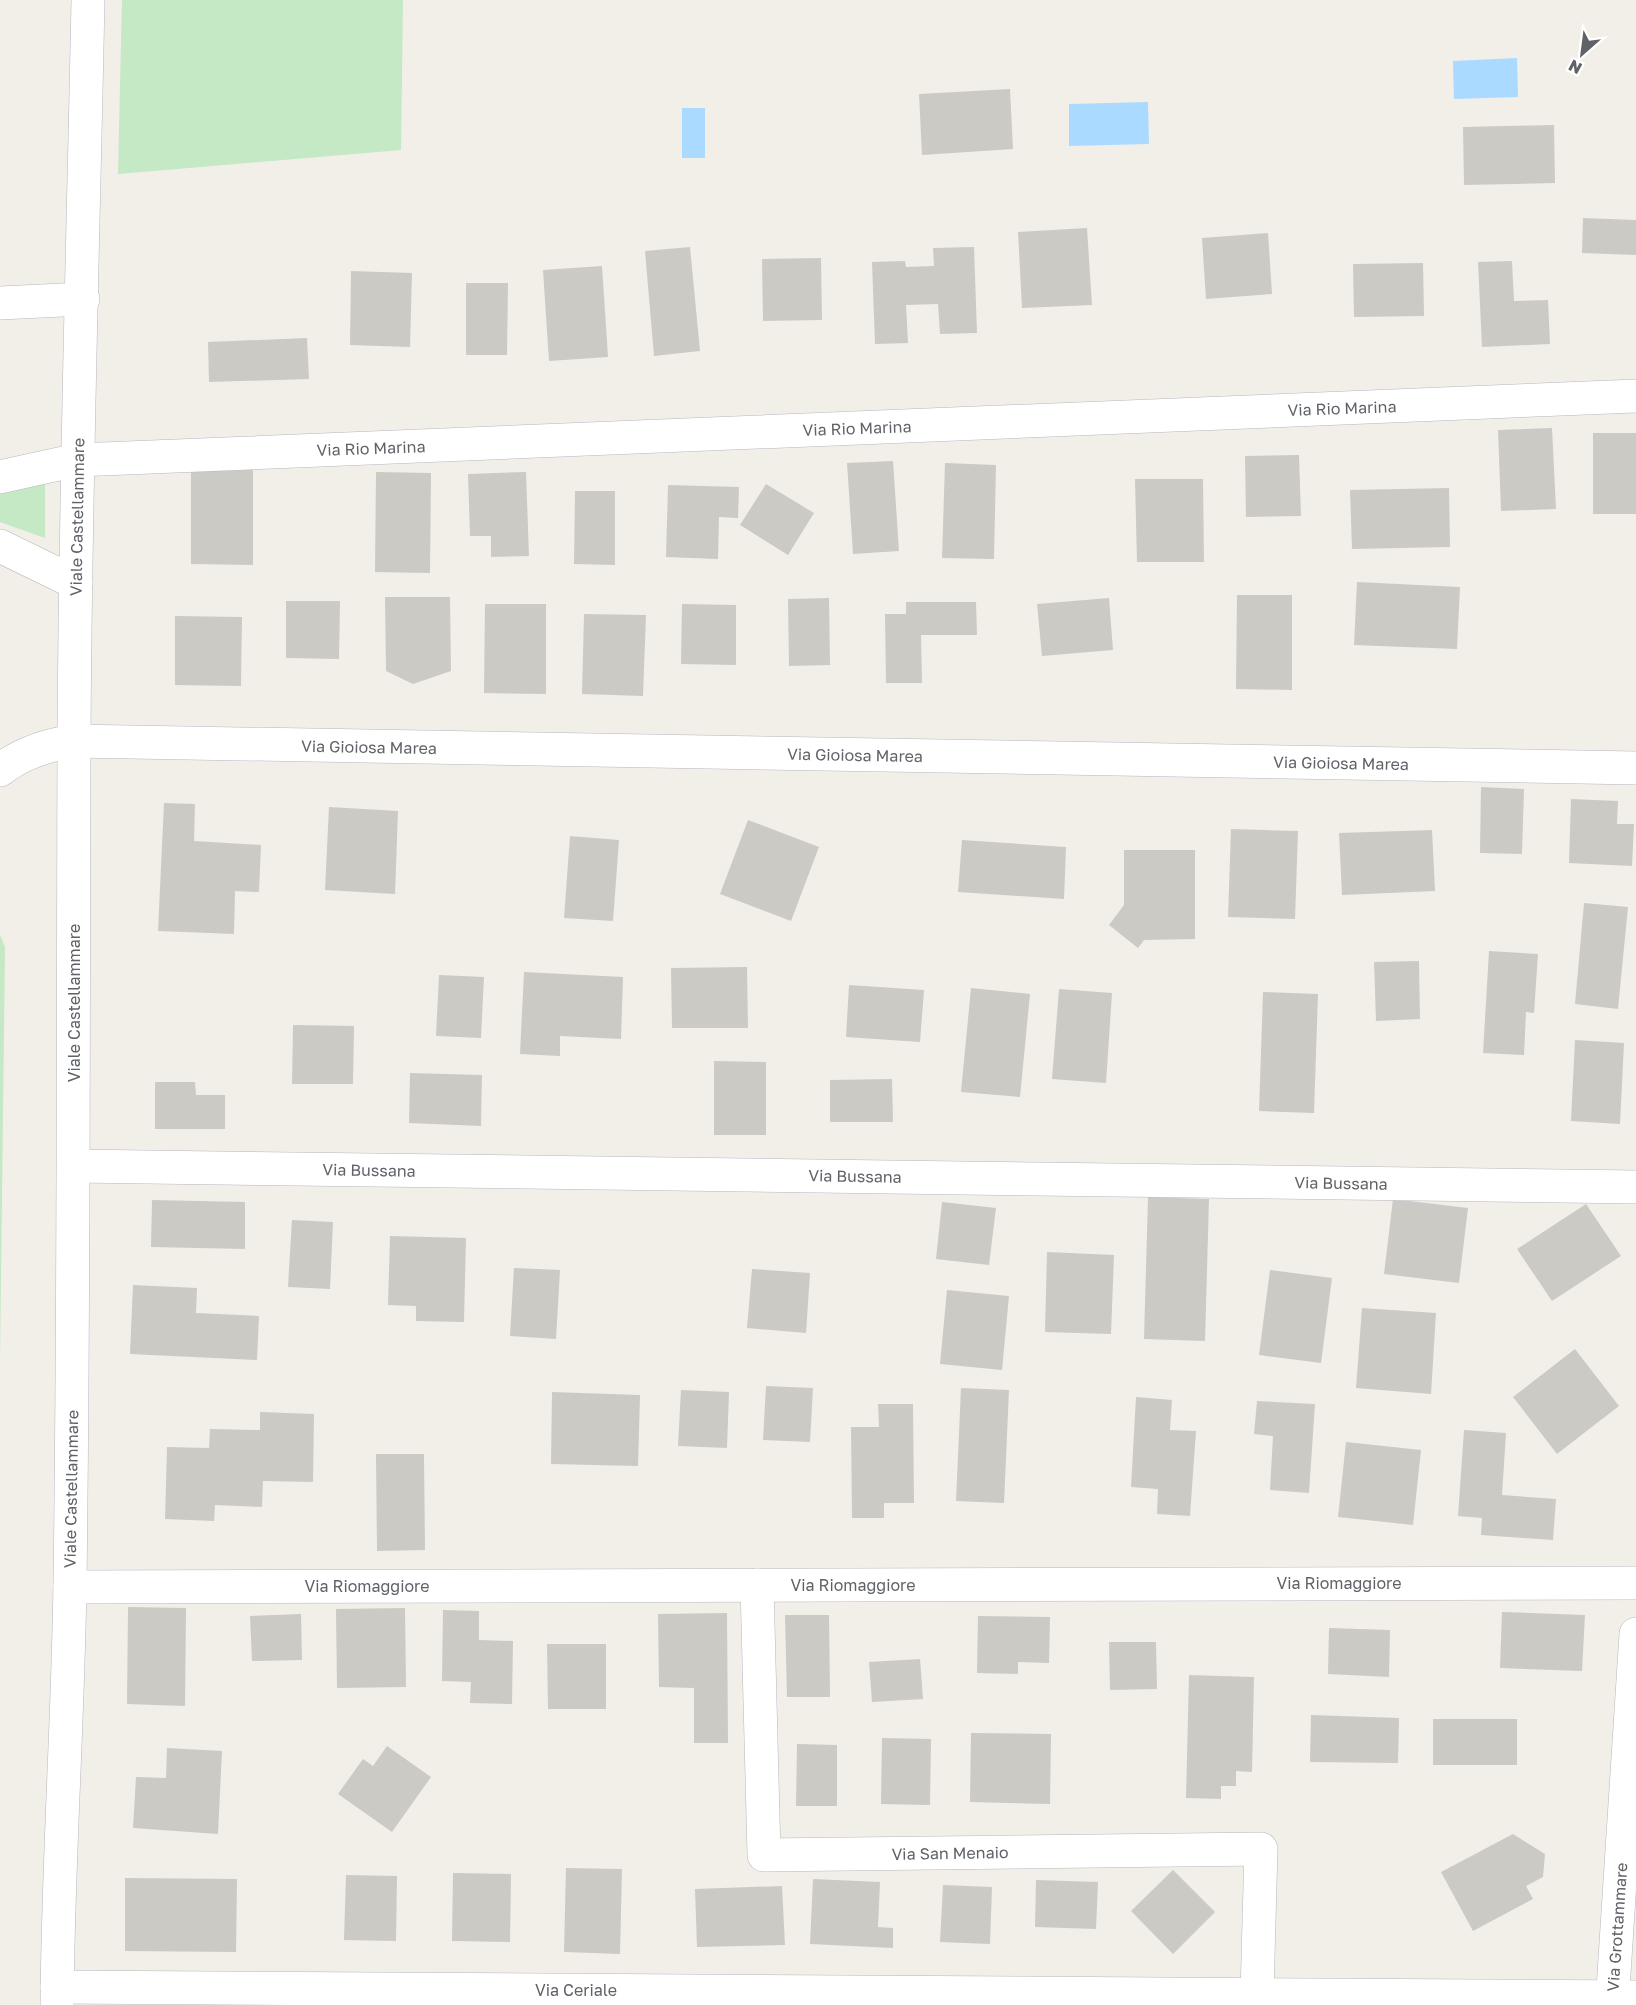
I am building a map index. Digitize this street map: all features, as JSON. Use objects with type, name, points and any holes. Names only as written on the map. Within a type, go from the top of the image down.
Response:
[{"type":"street","name":"Viale Castellammare","points":[[57,1996],[70,1587],[77,460],[83,299],[87,0]]},
{"type":"street","points":[[0,303],[83,299]]},
{"type":"street","name":"Via Rio Marina","points":[[0,477],[77,460],[1636,396]]},
{"type":"street","points":[[0,546],[76,583]]},
{"type":"street","name":"Via Gioiosa Marea","points":[[0,770],[21,756],[37,749],[74,741],[1636,768]]},
{"type":"street","name":"Via Bussana","points":[[74,1166],[1636,1187]]},
{"type":"street","name":"Via Riomaggiore","points":[[70,1587],[1636,1583]]},
{"type":"street","name":"Via San Menaio","points":[[757,1585],[764,1855],[1261,1849],[1257,1994]]},
{"type":"street","name":"Via Grottammare","points":[[1620,2000],[1636,1634]]},
{"type":"street","name":"Via Ceriale","points":[[57,1996],[1257,1994],[1620,2000]]},
{"type":"green space","points":[[122,0],[403,0],[401,150],[118,174]]},
{"type":"green space","points":[[45,481],[45,538],[0,522],[0,490]]},
{"type":"green space","points":[[0,935],[5,947],[0,1362]]},
{"type":"water","points":[[1517,58],[1518,97],[1454,99],[1453,61]]},
{"type":"water","points":[[1148,102],[1149,144],[1069,146],[1069,104]]},
{"type":"water","points":[[682,108],[705,108],[705,158],[682,158]]},
{"type":"building","points":[[1010,89],[1013,149],[922,155],[919,94]]},
{"type":"building","points":[[1554,125],[1555,183],[1464,185],[1463,127]]},
{"type":"building","points":[[1583,218],[1636,220],[1636,255],[1582,253]]},
{"type":"building","points":[[1087,228],[1092,305],[1022,308],[1018,232]]},
{"type":"building","points":[[1268,233],[1272,294],[1206,299],[1202,238]]},
{"type":"building","points":[[690,247],[700,351],[654,356],[645,251]]},
{"type":"building","points":[[974,247],[977,333],[940,334],[938,304],[906,305],[908,343],[875,344],[872,262],[905,261],[906,267],[934,266],[933,248]]},
{"type":"building","points":[[821,258],[822,320],[763,321],[762,259]]},
{"type":"building","points":[[1512,261],[1514,301],[1548,300],[1550,344],[1482,347],[1478,262]]},
{"type":"building","points":[[1423,263],[1424,316],[1354,317],[1353,264]]},
{"type":"building","points":[[602,266],[608,357],[549,361],[543,270]]},
{"type":"building","points":[[351,271],[412,273],[410,347],[350,345]]},
{"type":"building","points":[[466,283],[508,283],[507,355],[466,355]]},
{"type":"building","points":[[307,338],[309,379],[209,382],[208,342]]},
{"type":"building","points":[[1552,428],[1556,509],[1501,511],[1498,430]]},
{"type":"building","points":[[1593,433],[1636,433],[1636,514],[1593,514]]},
{"type":"building","points":[[1299,455],[1301,516],[1246,517],[1245,456]]},
{"type":"building","points":[[893,461],[899,551],[853,554],[847,463]]},
{"type":"building","points":[[945,463],[996,465],[994,559],[942,558]]},
{"type":"building","points":[[253,470],[253,565],[191,564],[191,471]]},
{"type":"building","points":[[376,472],[431,473],[430,573],[375,572]]},
{"type":"building","points":[[526,472],[529,556],[491,557],[491,536],[470,536],[468,474]]},
{"type":"building","points":[[1135,479],[1203,479],[1204,562],[1137,562]]},
{"type":"building","points":[[766,484],[814,513],[788,555],[740,525]]},
{"type":"building","points":[[668,485],[739,487],[738,518],[719,517],[718,559],[666,557]]},
{"type":"building","points":[[1449,488],[1450,547],[1352,549],[1350,490]]},
{"type":"building","points":[[575,491],[615,491],[615,565],[574,564]]},
{"type":"building","points":[[1357,582],[1460,587],[1457,649],[1354,645]]},
{"type":"building","points":[[1237,595],[1292,595],[1292,690],[1236,689]]},
{"type":"building","points":[[385,597],[450,597],[451,671],[413,684],[386,671]]},
{"type":"building","points":[[829,598],[830,665],[789,666],[788,599]]},
{"type":"building","points":[[1109,598],[1113,650],[1042,656],[1037,604]]},
{"type":"building","points":[[286,601],[340,601],[339,659],[286,658]]},
{"type":"building","points":[[906,602],[976,602],[977,635],[921,635],[922,683],[886,683],[885,614],[906,614]]},
{"type":"building","points":[[485,604],[546,604],[546,694],[484,693]]},
{"type":"building","points":[[682,604],[736,605],[736,665],[681,664]]},
{"type":"building","points":[[584,614],[646,615],[643,696],[582,694]]},
{"type":"building","points":[[175,616],[242,617],[241,686],[175,685]]},
{"type":"building","points":[[1481,787],[1524,789],[1522,854],[1480,853]]},
{"type":"building","points":[[1571,799],[1618,801],[1617,824],[1634,824],[1632,866],[1569,863]]},
{"type":"building","points":[[164,803],[195,804],[194,841],[261,845],[259,892],[235,891],[234,934],[158,931]]},
{"type":"building","points":[[329,807],[398,811],[395,894],[325,890]]},
{"type":"building","points":[[748,820],[819,847],[791,921],[720,894]]},
{"type":"building","points":[[1231,829],[1298,831],[1295,919],[1228,917]]},
{"type":"building","points":[[1432,830],[1435,891],[1342,895],[1339,833]]},
{"type":"building","points":[[570,836],[619,840],[613,921],[564,918]]},
{"type":"building","points":[[962,840],[1066,847],[1064,899],[958,892]]},
{"type":"building","points":[[1124,850],[1195,850],[1195,939],[1144,940],[1138,948],[1109,925],[1124,905]]},
{"type":"building","points":[[1584,903],[1628,907],[1618,1009],[1575,1004]]},
{"type":"building","points":[[1489,951],[1538,954],[1534,1013],[1526,1012],[1524,1055],[1483,1053]]},
{"type":"building","points":[[1419,961],[1420,1019],[1376,1021],[1374,962]]},
{"type":"building","points":[[747,967],[748,1028],[672,1028],[671,968]]},
{"type":"building","points":[[524,972],[623,977],[621,1039],[560,1036],[560,1056],[520,1054]]},
{"type":"building","points":[[439,975],[484,977],[481,1038],[436,1036]]},
{"type":"building","points":[[849,985],[924,990],[920,1042],[846,1037]]},
{"type":"building","points":[[971,988],[1030,994],[1020,1097],[961,1092]]},
{"type":"building","points":[[1059,989],[1112,993],[1106,1083],[1052,1079]]},
{"type":"building","points":[[1263,992],[1318,994],[1314,1113],[1259,1111]]},
{"type":"building","points":[[293,1025],[354,1026],[353,1084],[292,1084]]},
{"type":"building","points":[[1575,1040],[1624,1043],[1620,1124],[1571,1121]]},
{"type":"building","points":[[714,1061],[766,1062],[766,1135],[714,1135]]},
{"type":"building","points":[[410,1073],[482,1075],[481,1126],[409,1123]]},
{"type":"building","points":[[892,1079],[893,1122],[830,1122],[830,1080]]},
{"type":"building","points":[[155,1082],[195,1082],[196,1095],[225,1095],[225,1129],[155,1129]]},
{"type":"building","points":[[1148,1197],[1209,1199],[1205,1341],[1144,1339]]},
{"type":"building","points":[[1393,1199],[1468,1208],[1459,1283],[1384,1274]]},
{"type":"building","points":[[152,1200],[245,1202],[245,1249],[151,1247]]},
{"type":"building","points":[[942,1202],[996,1208],[989,1265],[936,1259]]},
{"type":"building","points":[[1586,1204],[1621,1256],[1552,1301],[1517,1249]]},
{"type":"building","points":[[292,1220],[333,1222],[330,1289],[288,1287]]},
{"type":"building","points":[[390,1236],[466,1238],[464,1322],[416,1321],[416,1306],[388,1305]]},
{"type":"building","points":[[1047,1252],[1114,1255],[1111,1334],[1045,1332]]},
{"type":"building","points":[[514,1268],[560,1270],[556,1339],[510,1336]]},
{"type":"building","points":[[752,1269],[810,1273],[806,1333],[747,1328]]},
{"type":"building","points":[[1270,1270],[1332,1278],[1321,1363],[1259,1355]]},
{"type":"building","points":[[133,1285],[197,1288],[196,1313],[259,1316],[257,1360],[130,1354]]},
{"type":"building","points":[[947,1290],[1009,1296],[1002,1370],[940,1364]]},
{"type":"building","points":[[1362,1308],[1436,1313],[1431,1394],[1356,1388]]},
{"type":"building","points":[[1575,1349],[1619,1406],[1557,1454],[1513,1397]]},
{"type":"building","points":[[766,1386],[813,1388],[810,1442],[763,1440]]},
{"type":"building","points":[[961,1388],[1009,1390],[1004,1503],[956,1501]]},
{"type":"building","points":[[681,1390],[729,1392],[727,1448],[678,1446]]},
{"type":"building","points":[[552,1392],[640,1395],[638,1466],[551,1464]]},
{"type":"building","points":[[1136,1397],[1172,1400],[1170,1430],[1196,1431],[1190,1516],[1157,1514],[1158,1489],[1131,1487]]},
{"type":"building","points":[[1257,1401],[1315,1404],[1309,1493],[1270,1490],[1273,1436],[1254,1434]]},
{"type":"building","points":[[878,1404],[913,1404],[914,1503],[884,1503],[884,1518],[852,1518],[851,1427],[879,1427]]},
{"type":"building","points":[[260,1412],[314,1414],[313,1482],[263,1481],[262,1507],[215,1505],[214,1521],[165,1519],[167,1447],[209,1448],[210,1429],[260,1430]]},
{"type":"building","points":[[1464,1430],[1506,1433],[1502,1495],[1556,1499],[1553,1540],[1481,1535],[1482,1518],[1458,1516]]},
{"type":"building","points":[[1346,1442],[1421,1450],[1413,1525],[1338,1517]]},
{"type":"building","points":[[376,1454],[424,1454],[425,1550],[377,1551]]},
{"type":"building","points":[[128,1607],[186,1608],[185,1706],[127,1704]]},
{"type":"building","points":[[405,1608],[406,1687],[337,1688],[336,1609]]},
{"type":"building","points":[[443,1610],[479,1611],[479,1640],[513,1641],[512,1704],[470,1703],[471,1682],[442,1681]]},
{"type":"building","points":[[1502,1612],[1585,1615],[1582,1671],[1500,1668]]},
{"type":"building","points":[[727,1613],[728,1743],[694,1743],[694,1688],[659,1687],[658,1614]]},
{"type":"building","points":[[301,1614],[302,1660],[252,1661],[250,1616]]},
{"type":"building","points":[[785,1615],[829,1615],[830,1697],[787,1697]]},
{"type":"building","points":[[978,1616],[1050,1617],[1049,1663],[1018,1662],[1018,1674],[977,1673]]},
{"type":"building","points":[[1329,1628],[1390,1630],[1389,1677],[1328,1674]]},
{"type":"building","points":[[1109,1642],[1156,1642],[1157,1689],[1110,1690]]},
{"type":"building","points":[[547,1644],[606,1644],[606,1709],[548,1709]]},
{"type":"building","points":[[920,1659],[923,1699],[872,1702],[869,1662]]},
{"type":"building","points":[[1189,1675],[1254,1677],[1252,1772],[1236,1771],[1236,1786],[1221,1786],[1221,1799],[1186,1798]]},
{"type":"building","points":[[1311,1715],[1399,1718],[1398,1763],[1310,1762]]},
{"type":"building","points":[[1433,1719],[1517,1719],[1517,1765],[1433,1765]]},
{"type":"building","points":[[971,1733],[1051,1734],[1050,1804],[970,1802]]},
{"type":"building","points":[[882,1738],[931,1739],[930,1805],[881,1804]]},
{"type":"building","points":[[797,1744],[837,1745],[837,1806],[796,1806]]},
{"type":"building","points":[[387,1746],[431,1777],[392,1832],[338,1794],[363,1759],[373,1766]]},
{"type":"building","points":[[167,1748],[222,1751],[218,1834],[133,1828],[136,1777],[166,1778]]},
{"type":"building","points":[[1513,1834],[1545,1854],[1543,1877],[1526,1886],[1533,1899],[1473,1931],[1441,1872]]},
{"type":"building","points":[[566,1868],[622,1869],[620,1954],[564,1952]]},
{"type":"building","points":[[1173,1870],[1215,1912],[1173,1954],[1131,1911]]},
{"type":"building","points":[[453,1873],[511,1874],[510,1942],[452,1941]]},
{"type":"building","points":[[346,1875],[397,1876],[396,1941],[344,1940]]},
{"type":"building","points":[[125,1878],[237,1879],[236,1952],[125,1951]]},
{"type":"building","points":[[813,1879],[880,1882],[878,1927],[893,1928],[893,1948],[810,1944]]},
{"type":"building","points":[[1036,1880],[1098,1882],[1096,1929],[1035,1927]]},
{"type":"building","points":[[943,1885],[992,1887],[990,1944],[940,1942]]},
{"type":"building","points":[[782,1886],[785,1945],[697,1947],[695,1889]]}]
